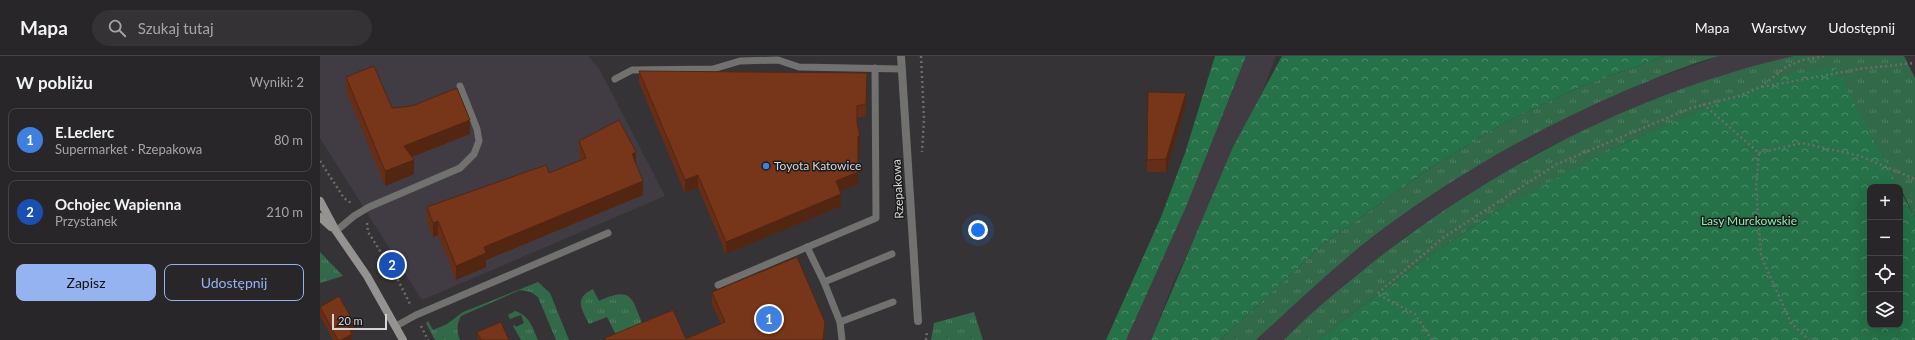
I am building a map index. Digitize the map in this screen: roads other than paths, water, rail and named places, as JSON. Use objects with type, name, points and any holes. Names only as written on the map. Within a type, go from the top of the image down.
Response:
[{"type":"street","name":"Rzepakowa","points":[[901,56],[918,320]]},
{"type":"street","points":[[320,201],[336,231],[367,276],[403,340]]},
{"type":"street","points":[[320,217],[336,231]]},
{"type":"lane","points":[[614,79],[632,70],[713,69],[740,62],[778,60],[799,67],[902,69]]},
{"type":"lane","points":[[718,285],[876,218],[875,68]]},
{"type":"lane","points":[[336,231],[354,216],[369,207],[460,168],[474,154],[479,141],[477,129],[460,86]]},
{"type":"lane","points":[[396,326],[416,315],[608,233]]},
{"type":"lane","points":[[807,247],[824,282],[840,322],[842,340]]},
{"type":"lane","points":[[824,282],[892,254]]},
{"type":"lane","points":[[840,322],[893,302]]},
{"type":"place","name":"Toyota Katowice","points":[[766,166]]},
{"type":"place","name":"Ochojec Wapienna","points":[[392,265]]},
{"type":"place","name":"E.Leclerc","points":[[769,319]]},
{"type":"park label","name":"Lasy Murckowskie","points":[[1749,221]]}]
